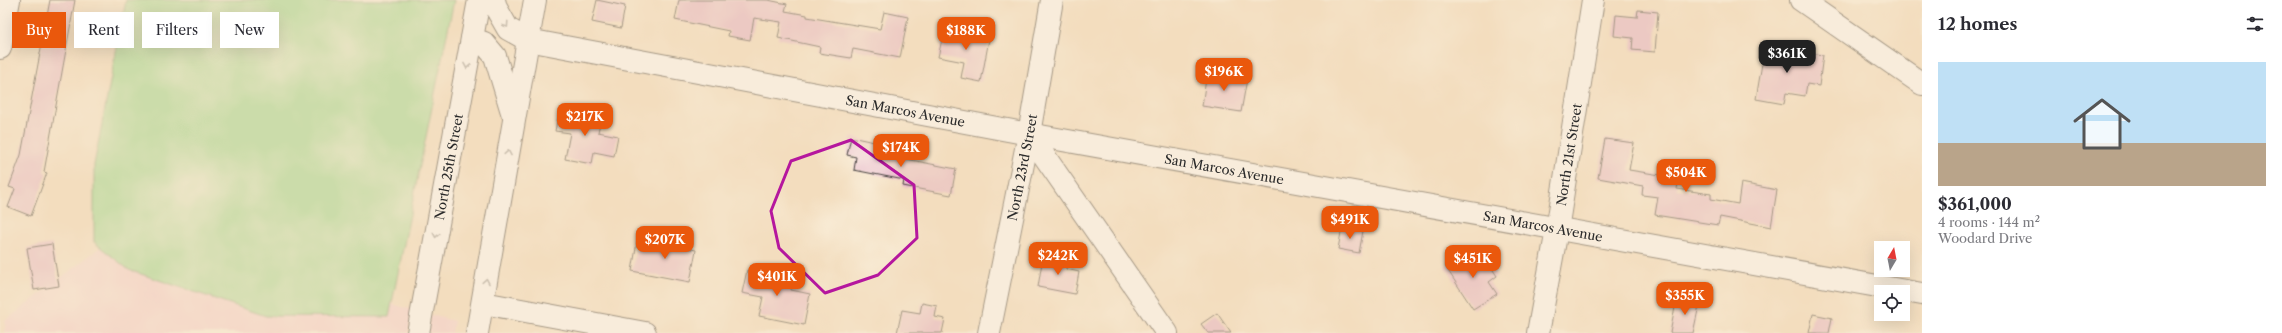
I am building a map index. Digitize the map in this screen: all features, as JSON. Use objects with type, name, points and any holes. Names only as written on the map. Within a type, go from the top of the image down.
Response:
[{"type":"street","points":[[0,48],[9,0]]},
{"type":"street","name":"North 25th Street","points":[[418,333],[479,0]]},
{"type":"street","name":"San Marcos Avenue","points":[[494,0],[496,8],[508,29],[528,40],[1029,134],[1557,230],[1922,294]]},
{"type":"street","points":[[477,333],[535,0]]},
{"type":"street","name":"North 23rd Street","points":[[989,333],[1029,134],[1052,0]]},
{"type":"street","name":"North 21st Street","points":[[1538,333],[1557,230],[1593,0]]},
{"type":"street","points":[[1801,0],[1922,84]]},
{"type":"street","points":[[472,39],[484,43],[495,56],[506,88],[514,121]]},
{"type":"street","points":[[1029,134],[1167,333]]},
{"type":"street","points":[[483,303],[645,333]]},
{"type":"highlighted area","points":[[851,140],[914,185],[917,238],[878,275],[825,293],[779,248],[771,211],[791,161]]},
{"type":"shaded area","points":[[101,247],[129,270],[184,287],[389,317],[392,304],[413,310],[408,333],[5,333],[5,321]]},
{"type":"shaded area","points":[[431,315],[454,321],[452,333],[427,333]]},
{"type":"green space","points":[[126,0],[454,0],[389,317],[266,316],[129,270],[94,242],[94,165],[117,48],[134,48],[134,12],[124,12]]},
{"type":"building","points":[[50,0],[75,0],[44,172],[47,173],[31,216],[8,207],[15,189],[9,187],[21,155],[41,48],[66,48],[66,12],[48,12]]},
{"type":"building","points":[[597,0],[625,6],[621,28],[592,22]]},
{"type":"building","points":[[679,0],[768,0],[787,4],[785,11],[807,15],[807,17],[880,29],[884,12],[908,17],[900,58],[853,49],[851,58],[819,53],[820,47],[778,38],[781,22],[754,18],[750,40],[728,36],[729,31],[675,20]]},
{"type":"building","points":[[1638,10],[1658,12],[1655,52],[1632,50],[1633,38],[1614,36],[1616,15],[1637,17]]},
{"type":"building","points":[[945,26],[990,34],[981,82],[961,78],[964,62],[938,57]]},
{"type":"building","points":[[1765,46],[1823,55],[1819,86],[1807,84],[1805,96],[1786,93],[1784,104],[1756,99]]},
{"type":"building","points":[[1207,72],[1247,79],[1241,112],[1202,106]]},
{"type":"building","points":[[559,111],[601,119],[598,132],[618,136],[614,156],[594,152],[592,164],[565,159],[570,133],[555,131]]},
{"type":"building","points":[[851,137],[888,145],[886,155],[956,169],[951,195],[903,186],[904,180],[854,170],[856,157],[847,155]]},
{"type":"building","points":[[1605,139],[1634,143],[1629,170],[1679,178],[1677,189],[1711,194],[1711,199],[1738,204],[1741,183],[1777,190],[1771,227],[1720,217],[1718,225],[1655,215],[1658,197],[1642,195],[1643,186],[1598,178]]},
{"type":"building","points":[[1342,227],[1363,231],[1359,253],[1338,249]]},
{"type":"building","points":[[667,234],[683,237],[681,247],[696,250],[690,282],[632,271],[637,242],[665,247]]},
{"type":"building","points":[[52,244],[59,286],[34,290],[27,248]]},
{"type":"building","points":[[1468,251],[1479,267],[1487,261],[1497,276],[1489,282],[1497,294],[1473,309],[1445,266]]},
{"type":"building","points":[[1043,256],[1067,260],[1066,269],[1079,272],[1075,294],[1038,287]]},
{"type":"building","points":[[747,270],[793,279],[791,290],[810,294],[804,325],[759,316],[763,297],[742,293]]},
{"type":"building","points":[[1677,297],[1700,301],[1693,333],[1670,333]]},
{"type":"building","points":[[922,303],[937,306],[935,317],[945,319],[942,333],[897,333],[902,310],[920,313]]},
{"type":"building","points":[[1217,313],[1231,333],[1208,333],[1201,324]]},
{"type":"building","points":[[1813,314],[1832,318],[1829,333],[1809,333]]}]
